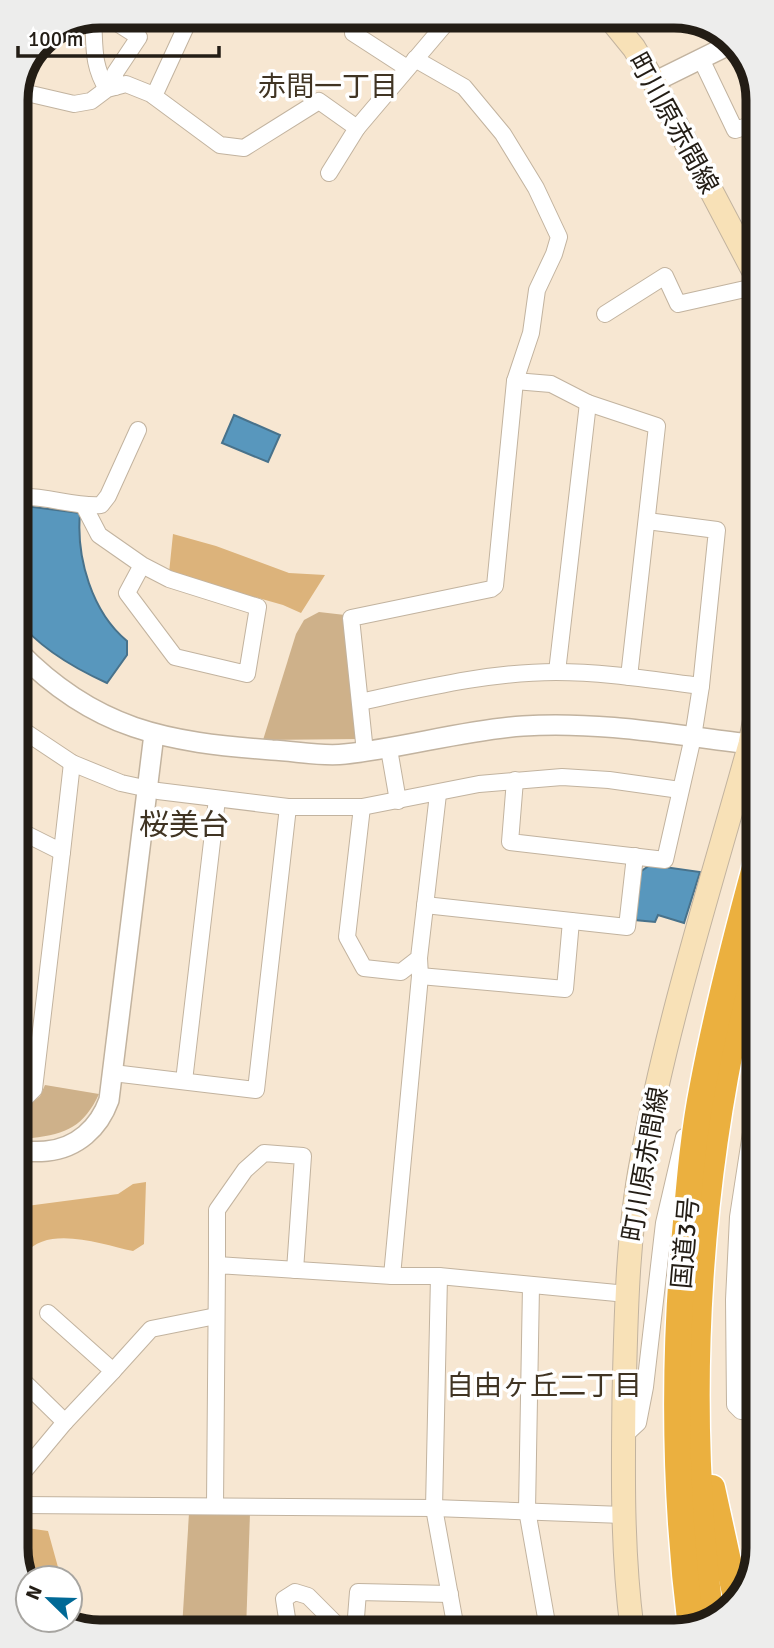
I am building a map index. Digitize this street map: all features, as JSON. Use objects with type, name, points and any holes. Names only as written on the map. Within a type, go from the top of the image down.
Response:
[{"type":"highway","name":"国道3号","points":[[690,1618],[683,1565],[676,1397],[678,1329],[690,1176],[702,1087],[746,903]]},
{"type":"highway","name":"国道3号","points":[[710,1610],[698,1495],[698,1331],[712,1165],[722,1091],[746,984]]},
{"type":"highway","points":[[696,1400],[734,1588]]},
{"type":"main road","name":"町川原赤間線","points":[[618,28],[634,48],[654,82],[746,257]]},
{"type":"main road","name":"町川原赤間線","points":[[631,1620],[623,1515],[627,1294],[641,1160],[689,962],[746,758]]},
{"type":"street","points":[[97,28],[93,45],[97,72],[111,88]]},
{"type":"street","points":[[111,88],[116,74],[139,37],[120,28]]},
{"type":"street","points":[[154,96],[185,28]]},
{"type":"street","points":[[353,28],[353,33],[411,64],[464,87],[503,134],[536,188],[559,237],[555,254],[537,290],[531,333],[515,381],[495,586],[351,618],[365,752]]},
{"type":"street","points":[[329,173],[358,128],[442,28]]},
{"type":"street","points":[[654,82],[723,48]]},
{"type":"street","points":[[701,59],[735,130],[746,127]]},
{"type":"street","points":[[28,93],[74,104],[91,101],[111,88],[127,84],[154,96],[220,145],[244,148],[319,101],[358,128]]},
{"type":"street","points":[[605,314],[665,276],[678,304],[746,289]]},
{"type":"street","points":[[515,381],[551,384],[588,403],[657,426],[629,677]]},
{"type":"street","points":[[557,672],[588,403]]},
{"type":"street","points":[[28,496],[84,506],[101,505],[108,496],[138,430]]},
{"type":"street","points":[[84,506],[99,535],[142,565],[169,579],[258,607],[247,674],[175,657],[127,593],[142,565]]},
{"type":"street","points":[[515,780],[510,842],[665,860],[693,737],[717,530],[647,522]]},
{"type":"street","points":[[28,661],[48,680],[85,706],[117,722],[154,734],[241,748],[341,755],[524,726],[593,727],[746,744]]},
{"type":"street","points":[[360,702],[498,676],[557,672],[701,686]]},
{"type":"street","points":[[28,734],[72,763],[121,783],[147,789],[288,807],[362,807],[479,784],[562,777],[609,780],[680,790]]},
{"type":"street","points":[[28,1152],[60,1149],[83,1137],[105,1112],[109,1100],[154,734]]},
{"type":"street","points":[[389,749],[398,801]]},
{"type":"street","points":[[28,1095],[34,1089],[72,763]]},
{"type":"street","points":[[392,1276],[420,976],[419,958],[438,794]]},
{"type":"street","points":[[184,1081],[217,799]]},
{"type":"street","points":[[113,1073],[256,1090],[288,807]]},
{"type":"street","points":[[362,807],[347,937],[364,968],[401,972],[419,958]]},
{"type":"street","points":[[28,835],[62,852]]},
{"type":"street","points":[[425,905],[627,928],[635,856]]},
{"type":"street","points":[[420,976],[565,989],[571,922]]},
{"type":"street","points":[[624,1436],[638,1423],[645,1387],[664,1223],[697,1084],[719,1009]]},
{"type":"street","points":[[215,1506],[217,1210],[245,1170],[264,1153],[303,1156],[295,1270]]},
{"type":"street","points":[[746,1165],[738,1217],[734,1300],[735,1405],[741,1411],[746,1411]]},
{"type":"street","points":[[217,1265],[392,1276],[439,1276],[627,1294]]},
{"type":"street","points":[[439,1276],[433,1508],[454,1620]]},
{"type":"street","points":[[531,1286],[527,1510],[546,1620]]},
{"type":"street","points":[[48,1313],[113,1371]]},
{"type":"street","points":[[28,1463],[151,1329],[216,1316]]},
{"type":"street","points":[[28,1386],[65,1422]]},
{"type":"street","points":[[28,1505],[433,1508],[623,1515]]},
{"type":"street","points":[[287,1620],[284,1599],[295,1591],[308,1596],[332,1620]]},
{"type":"street","points":[[356,1620],[358,1592],[450,1594]]},
{"type":"shaded area","points":[[173,534],[216,546],[289,573],[325,575],[301,613],[283,605],[169,573]]},
{"type":"shaded area","points":[[319,612],[345,615],[358,739],[263,740],[296,634],[304,620]]},
{"type":"shaded area","points":[[45,1085],[99,1094],[87,1114],[73,1126],[55,1134],[32,1138],[28,1124],[28,1106],[40,1096]]},
{"type":"shaded area","points":[[146,1182],[144,1244],[133,1251],[92,1241],[61,1238],[47,1240],[28,1251],[28,1206],[118,1194],[133,1184]]},
{"type":"shaded area","points":[[189,1513],[250,1513],[246,1620],[183,1620]]},
{"type":"shaded area","points":[[28,1528],[48,1531],[57,1564],[30,1564]]},
{"type":"water","points":[[234,415],[280,435],[268,462],[222,443]]},
{"type":"water","points":[[28,506],[80,513],[81,548],[89,583],[104,615],[127,641],[127,655],[107,683],[59,657],[28,632]]},
{"type":"water","points":[[650,865],[700,872],[684,923],[658,915],[655,922],[635,920],[640,872]]},
{"type":"district","name":"赤間一丁目","points":[[328,86]]},
{"type":"district","name":"桜美台","points":[[184,825]]},
{"type":"district","name":"自由ヶ丘二丁目","points":[[544,1385]]}]
